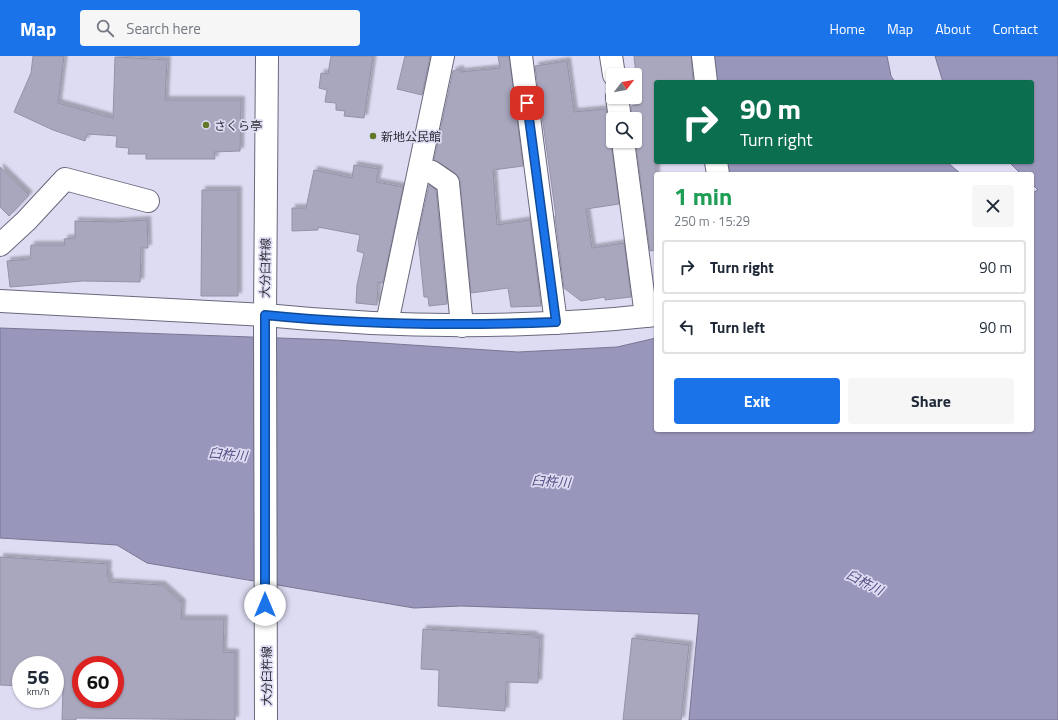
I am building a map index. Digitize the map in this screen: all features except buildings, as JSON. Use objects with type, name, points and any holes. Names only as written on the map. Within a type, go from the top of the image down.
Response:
[{"type":"street","name":"大分臼杵線","points":[[266,720],[265,321],[267,56]]},
{"type":"street","points":[[387,323],[443,56]]},
{"type":"street","points":[[521,56],[556,322]]},
{"type":"street","points":[[611,56],[613,68]]},
{"type":"street","points":[[703,56],[706,80]]},
{"type":"street","points":[[0,301],[265,321],[462,326],[651,316],[624,148]]},
{"type":"street","points":[[420,169],[432,172],[448,183],[462,326]]},
{"type":"street","points":[[0,245],[26,221],[65,178],[148,201]]},
{"type":"water","points":[[714,56],[887,56],[891,76],[894,80],[716,80]]},
{"type":"water","name":"臼杵川","points":[[935,56],[1058,56],[1058,720],[689,720],[699,614],[461,606],[414,608],[147,563],[117,545],[0,538],[0,328],[335,340],[518,352],[617,347],[654,338],[654,432],[1034,432],[1034,192],[1038,190],[1034,186],[1034,172],[1019,172],[1011,164],[1034,164],[1034,80],[942,80]]},
{"type":"water","points":[[724,164],[949,164],[959,172],[725,172]]},
{"type":"place","name":"さくら亭","points":[[206,125]]},
{"type":"place","name":"新地公民館","points":[[373,136]]},
{"type":"route","points":[[265,605],[265,315],[462,326],[556,322],[527,103]]}]
